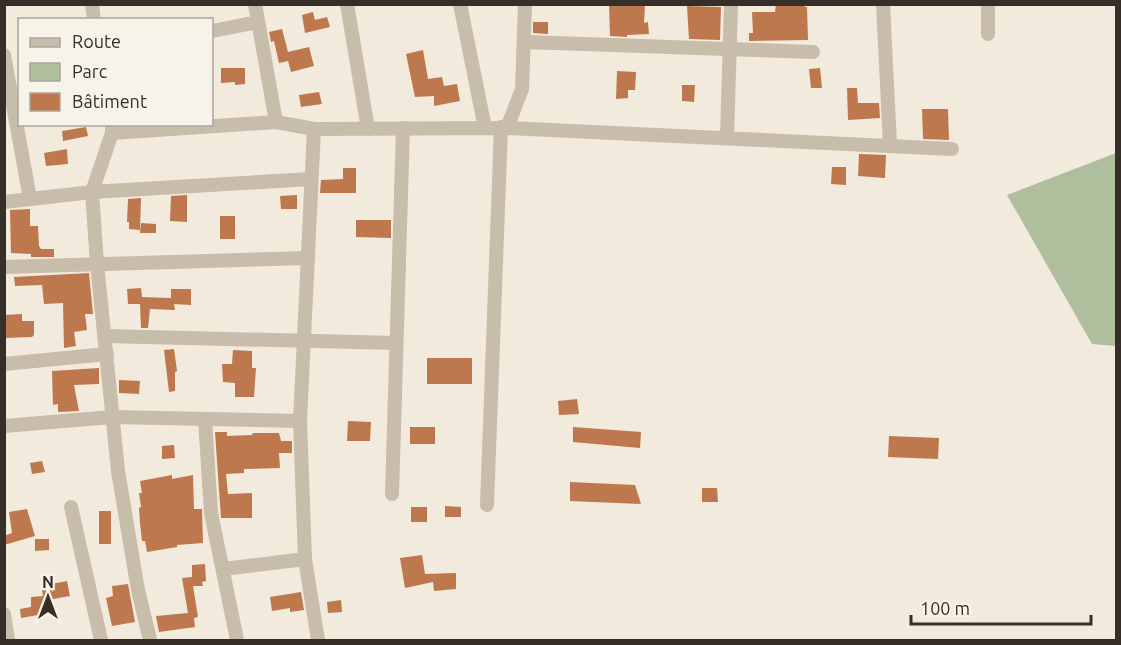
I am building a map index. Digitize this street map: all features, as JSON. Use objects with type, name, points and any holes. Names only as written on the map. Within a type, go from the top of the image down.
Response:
[{"type":"street","points":[[255,4],[276,122]]},
{"type":"street","points":[[347,4],[368,129]]},
{"type":"street","points":[[460,4],[485,128]]},
{"type":"street","points":[[487,505],[504,128],[522,90],[525,4]]},
{"type":"street","points":[[727,138],[731,4]]},
{"type":"street","points":[[883,4],[890,146]]},
{"type":"street","points":[[988,4],[988,34]]},
{"type":"street","points":[[213,31],[258,22]]},
{"type":"street","points":[[525,42],[813,52]]},
{"type":"street","points":[[4,55],[9,111],[30,199]]},
{"type":"street","points":[[213,125],[276,122],[314,129],[504,128],[952,148]]},
{"type":"street","points":[[150,640],[138,590],[118,471],[92,192],[112,129],[182,126]]},
{"type":"street","points":[[392,494],[403,128]]},
{"type":"street","points":[[314,129],[300,421],[305,559],[318,640]]},
{"type":"street","points":[[4,201],[92,192],[311,179]]},
{"type":"street","points":[[4,267],[308,258]]},
{"type":"street","points":[[105,336],[396,343]]},
{"type":"street","points":[[4,364],[107,354]]},
{"type":"street","points":[[4,426],[112,417],[300,421]]},
{"type":"street","points":[[205,419],[211,513],[237,640]]},
{"type":"street","points":[[71,507],[101,640]]},
{"type":"street","points":[[223,569],[305,559]]},
{"type":"street","points":[[4,614],[7,639]]},
{"type":"green space","points":[[1116,153],[1116,346],[1092,344],[1007,195]]},
{"type":"building","points":[[776,4],[804,4],[807,7],[808,40],[749,41],[749,33],[753,33],[752,12],[775,12]]},
{"type":"building","points":[[609,5],[645,5],[644,23],[648,22],[649,34],[627,35],[627,37],[610,36]]},
{"type":"building","points":[[687,6],[721,7],[720,40],[689,39]]},
{"type":"building","points":[[313,12],[315,20],[327,17],[330,27],[305,33],[302,15]]},
{"type":"building","points":[[533,22],[548,22],[548,34],[533,33]]},
{"type":"building","points":[[282,29],[288,52],[309,47],[314,66],[291,72],[288,61],[279,63],[274,41],[271,42],[269,32]]},
{"type":"building","points":[[423,50],[428,79],[442,77],[444,86],[457,84],[460,101],[434,106],[434,96],[415,97],[406,54]]},
{"type":"building","points":[[221,68],[245,68],[245,84],[221,83]]},
{"type":"building","points":[[820,68],[822,88],[811,88],[809,69]]},
{"type":"building","points":[[617,71],[636,72],[635,90],[628,90],[628,98],[616,99]]},
{"type":"building","points":[[682,85],[695,85],[694,102],[682,101]]},
{"type":"building","points":[[847,88],[857,88],[858,103],[879,103],[880,118],[848,120]]},
{"type":"building","points":[[319,92],[322,104],[301,107],[299,95]]},
{"type":"building","points":[[922,109],[948,109],[949,140],[923,139]]},
{"type":"building","points":[[86,127],[88,136],[63,141],[62,131]]},
{"type":"building","points":[[67,149],[68,164],[46,166],[44,153]]},
{"type":"building","points":[[859,154],[886,155],[885,178],[858,176]]},
{"type":"building","points":[[832,167],[846,167],[846,185],[831,184]]},
{"type":"building","points":[[343,168],[356,168],[356,193],[320,193],[321,180],[343,179]]},
{"type":"building","points":[[187,195],[187,222],[170,221],[171,196]]},
{"type":"building","points":[[297,195],[297,209],[281,209],[280,196]]},
{"type":"building","points":[[141,198],[140,230],[129,229],[128,199]]},
{"type":"building","points":[[30,209],[30,226],[38,226],[39,246],[41,249],[54,249],[54,257],[31,257],[31,254],[11,253],[10,210]]},
{"type":"building","points":[[220,216],[235,216],[235,239],[220,239]]},
{"type":"building","points":[[356,220],[391,220],[391,238],[356,237]]},
{"type":"building","points":[[141,223],[156,224],[156,233],[140,233]]},
{"type":"building","points":[[89,273],[93,314],[85,314],[87,330],[74,332],[76,346],[64,348],[63,303],[44,304],[42,285],[15,286],[14,277]]},
{"type":"building","points":[[141,288],[142,297],[171,298],[171,289],[191,289],[191,305],[174,304],[175,310],[150,309],[148,328],[141,328],[140,304],[128,304],[127,289]]},
{"type":"building","points":[[22,314],[22,321],[34,321],[34,335],[4,338],[4,315]]},
{"type":"building","points":[[174,349],[177,371],[175,372],[175,391],[169,392],[164,350]]},
{"type":"building","points":[[233,350],[252,351],[252,368],[256,368],[254,397],[235,397],[235,383],[223,382],[222,364],[232,364]]},
{"type":"building","points":[[427,358],[472,358],[472,384],[427,384]]},
{"type":"building","points":[[99,368],[99,384],[74,385],[79,411],[58,412],[58,404],[53,405],[52,371]]},
{"type":"building","points":[[119,380],[140,381],[139,394],[119,393]]},
{"type":"building","points":[[577,399],[579,414],[559,415],[558,401]]},
{"type":"building","points":[[348,421],[371,422],[370,441],[347,441]]},
{"type":"building","points":[[410,427],[435,427],[435,444],[410,444]]},
{"type":"building","points":[[573,427],[641,432],[640,448],[573,442]]},
{"type":"building","points":[[215,432],[227,432],[227,436],[279,433],[281,441],[292,441],[292,453],[279,453],[280,468],[244,469],[244,473],[226,474],[228,494],[252,493],[252,518],[221,518]]},
{"type":"building","points":[[889,436],[939,438],[938,459],[888,457]]},
{"type":"building","points":[[174,445],[175,458],[162,459],[162,446]]},
{"type":"building","points":[[42,461],[45,472],[32,474],[30,463]]},
{"type":"building","points":[[172,475],[172,479],[193,475],[194,509],[202,509],[203,543],[177,545],[177,547],[147,552],[145,541],[142,541],[140,523],[139,493],[142,493],[140,481]]},
{"type":"building","points":[[570,482],[635,485],[641,504],[570,501]]},
{"type":"building","points":[[702,488],[717,488],[718,502],[702,502]]},
{"type":"building","points":[[445,506],[461,507],[461,517],[445,517]]},
{"type":"building","points":[[411,507],[427,507],[427,522],[411,522]]},
{"type":"building","points":[[27,509],[35,536],[4,545],[4,536],[12,533],[9,512]]},
{"type":"building","points":[[99,511],[111,511],[111,544],[99,544]]},
{"type":"building","points":[[35,539],[49,539],[49,550],[35,551]]},
{"type":"building","points":[[422,555],[425,574],[456,573],[456,589],[434,591],[433,582],[405,588],[400,558]]},
{"type":"building","points":[[205,564],[206,581],[202,582],[203,586],[193,586],[198,617],[194,618],[195,627],[159,632],[156,616],[188,613],[182,578],[192,577],[192,565]]},
{"type":"building","points":[[67,581],[70,596],[48,600],[49,613],[21,618],[20,609],[31,607],[31,597],[43,596],[41,586]]},
{"type":"building","points":[[128,584],[135,622],[112,626],[106,598],[113,596],[112,586]]},
{"type":"building","points":[[301,592],[304,610],[290,612],[290,608],[272,611],[270,597]]},
{"type":"building","points":[[341,600],[342,612],[328,613],[327,602]]}]
